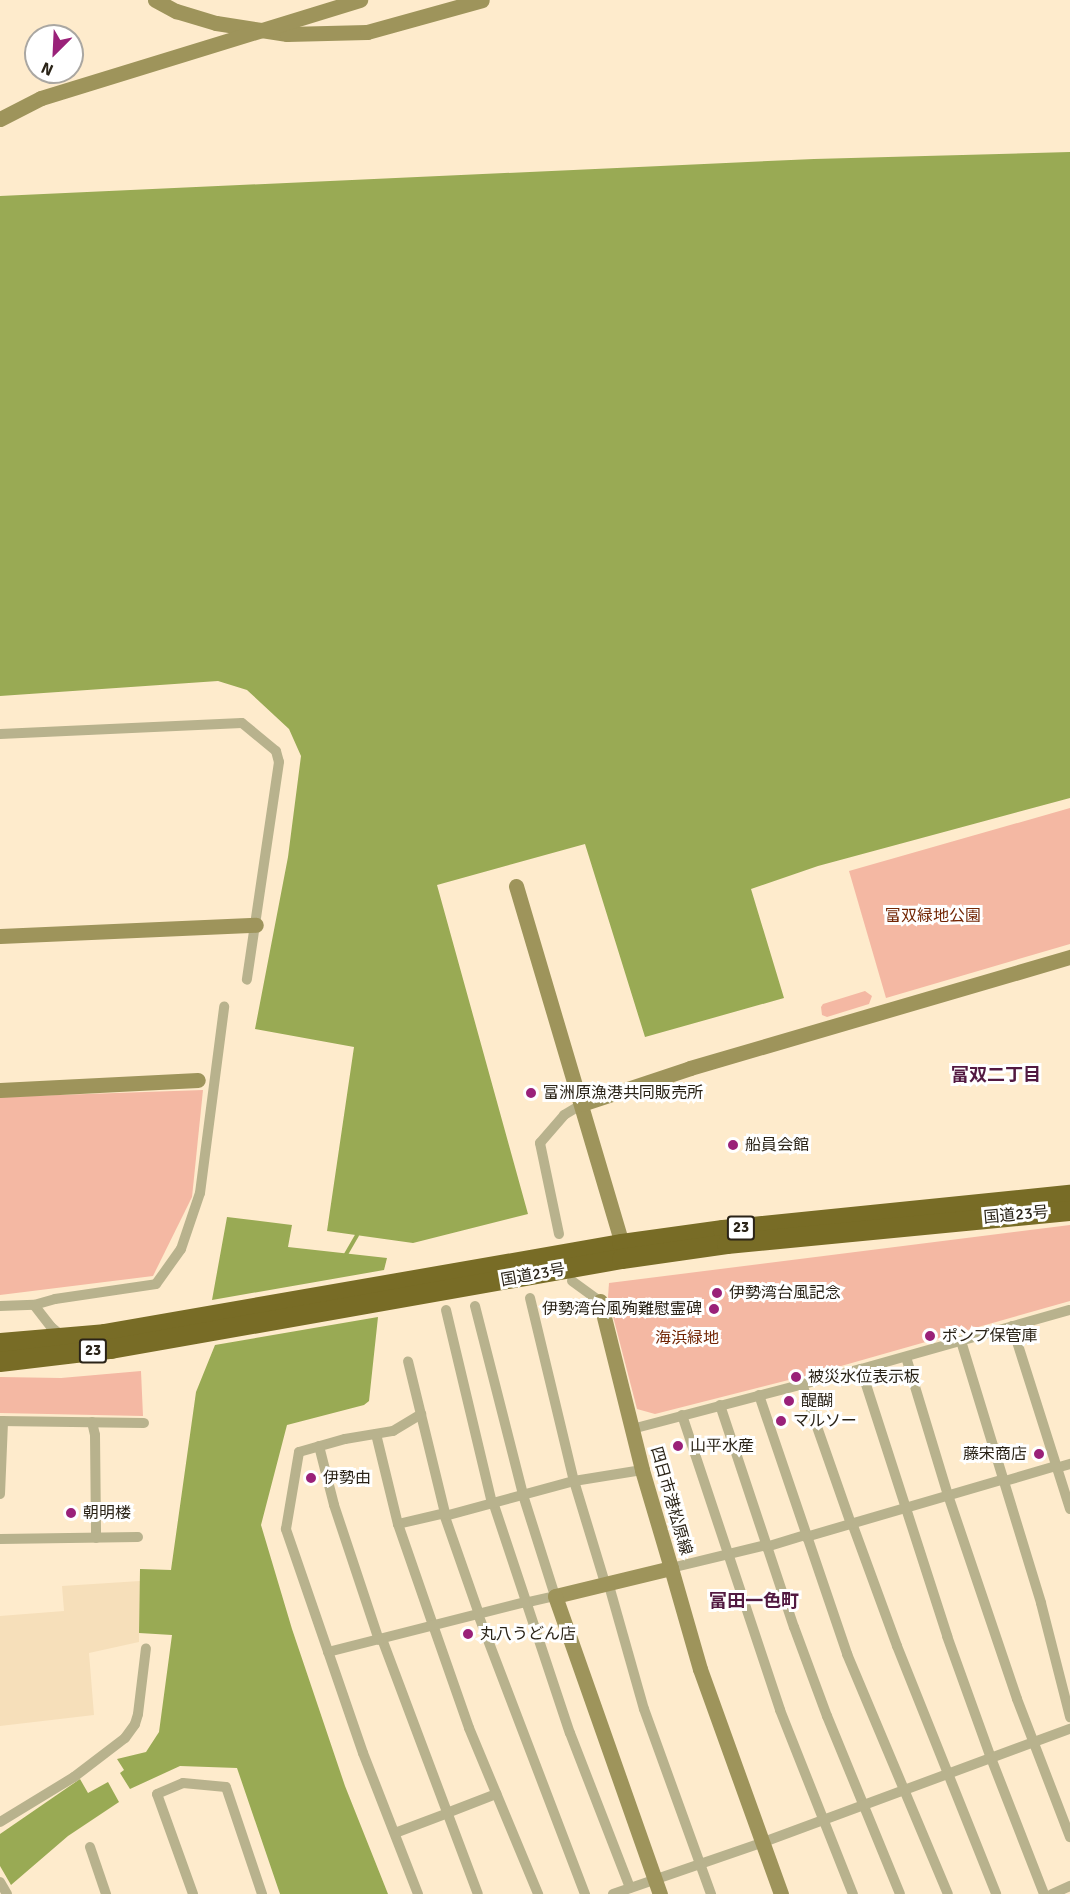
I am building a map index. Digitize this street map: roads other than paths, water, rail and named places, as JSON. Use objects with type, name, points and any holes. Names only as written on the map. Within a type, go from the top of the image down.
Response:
[{"type":"highway","name":"国道23号","points":[[416,1288],[622,1244],[835,1217],[1070,1195]]},
{"type":"highway","name":"国道23号","points":[[0,1362],[51,1358],[184,1328],[416,1288],[727,1244],[1070,1211]]},
{"type":"highway","name":"国道23号","points":[[0,1343],[184,1328]]},
{"type":"street","points":[[155,0],[176,11],[216,23],[287,34],[367,32],[482,0]]},
{"type":"street","points":[[0,119],[41,98],[360,0]]},
{"type":"street","points":[[0,734],[242,723],[276,752],[279,762],[247,980]]},
{"type":"street","points":[[516,886],[622,1244]]},
{"type":"street","points":[[0,936],[256,925]]},
{"type":"street","points":[[559,1234],[540,1143],[564,1115],[582,1104],[690,1068],[1070,957]]},
{"type":"street","points":[[0,1306],[34,1305],[55,1299],[156,1284],[181,1249],[200,1193],[224,1007]]},
{"type":"street","points":[[0,1089],[198,1080]]},
{"type":"street","points":[[572,1281],[600,1301]]},
{"type":"street","points":[[530,1298],[574,1482],[607,1582],[644,1709],[711,1894]]},
{"type":"street","name":"四日市港松原線","points":[[555,1596],[671,1568],[642,1470],[600,1301]]},
{"type":"street","points":[[34,1305],[51,1327],[67,1339]]},
{"type":"street","points":[[475,1306],[523,1495],[555,1596],[657,1887]]},
{"type":"street","points":[[446,1310],[492,1502],[570,1733],[630,1888]]},
{"type":"street","points":[[632,1429],[906,1357],[1068,1310],[1070,1323]]},
{"type":"street","points":[[1012,1326],[1070,1509]]},
{"type":"street","points":[[961,1341],[1041,1604],[1070,1717]]},
{"type":"street","points":[[906,1357],[948,1495],[1033,1743],[1070,1837]]},
{"type":"street","points":[[408,1361],[445,1515],[479,1614],[585,1894]]},
{"type":"street","points":[[861,1369],[904,1508],[991,1758],[1044,1894]]},
{"type":"street","points":[[802,1384],[947,1774],[996,1894]]},
{"type":"street","points":[[759,1395],[805,1536],[847,1654],[948,1894]]},
{"type":"street","points":[[720,1405],[766,1546],[827,1716],[900,1894]]},
{"type":"street","points":[[418,1894],[328,1653],[286,1529],[299,1452],[393,1431],[421,1414]]},
{"type":"street","points":[[682,1415],[780,1710],[853,1894]]},
{"type":"street","points":[[0,1494],[1,1421],[144,1423]]},
{"type":"street","points":[[92,1422],[95,1435],[96,1538]]},
{"type":"street","points":[[376,1434],[398,1524],[433,1625],[496,1794],[538,1894]]},
{"type":"street","points":[[319,1446],[334,1505],[380,1639],[478,1894]]},
{"type":"street","points":[[781,1894],[700,1669],[671,1568],[805,1536],[948,1495],[1070,1464]]},
{"type":"street","points":[[398,1524],[445,1515],[574,1482],[642,1470]]},
{"type":"street","points":[[0,1539],[138,1537]]},
{"type":"street","points":[[328,1653],[555,1596]]},
{"type":"street","points":[[0,1822],[83,1771],[125,1738],[135,1724],[138,1714],[146,1648]]},
{"type":"street","points":[[613,1894],[630,1888],[657,1887],[699,1863],[823,1821],[1070,1729]]},
{"type":"street","points":[[193,1894],[157,1794],[183,1783],[226,1787],[262,1894]]},
{"type":"street","points":[[394,1833],[496,1794]]},
{"type":"street","points":[[1058,1803],[1070,1800]]},
{"type":"street","points":[[90,1847],[106,1894]]},
{"type":"street","points":[[1052,1894],[1070,1886]]},
{"type":"waterway","points":[[345,1256],[357,1235]]},
{"type":"place","name":"富洲原漁港共同販売所","points":[[531,1093]]},
{"type":"place","name":"船員会館","points":[[733,1145]]},
{"type":"place","name":"伊勢湾台風記念","points":[[717,1293]]},
{"type":"place","name":"伊勢湾台風殉難慰霊碑","points":[[714,1309]]},
{"type":"place","name":"ポンプ保管庫","points":[[930,1336]]},
{"type":"place","name":"被災水位表示板","points":[[796,1377]]},
{"type":"place","name":"醍醐","points":[[789,1401]]},
{"type":"place","name":"マルソー","points":[[781,1421]]},
{"type":"place","name":"山平水産","points":[[678,1446]]},
{"type":"place","name":"藤宋商店","points":[[1039,1454]]},
{"type":"place","name":"伊勢由","points":[[311,1478]]},
{"type":"place","name":"朝明楼","points":[[71,1513]]},
{"type":"place","name":"丸八うどん店","points":[[468,1634]]},
{"type":"district","name":"富双二丁目","points":[[996,1075]]},
{"type":"district","name":"富田一色町","points":[[754,1601]]},
{"type":"park label","name":"富双緑地公園","points":[[933,916]]},
{"type":"park label","name":"海浜緑地","points":[[687,1338]]}]
